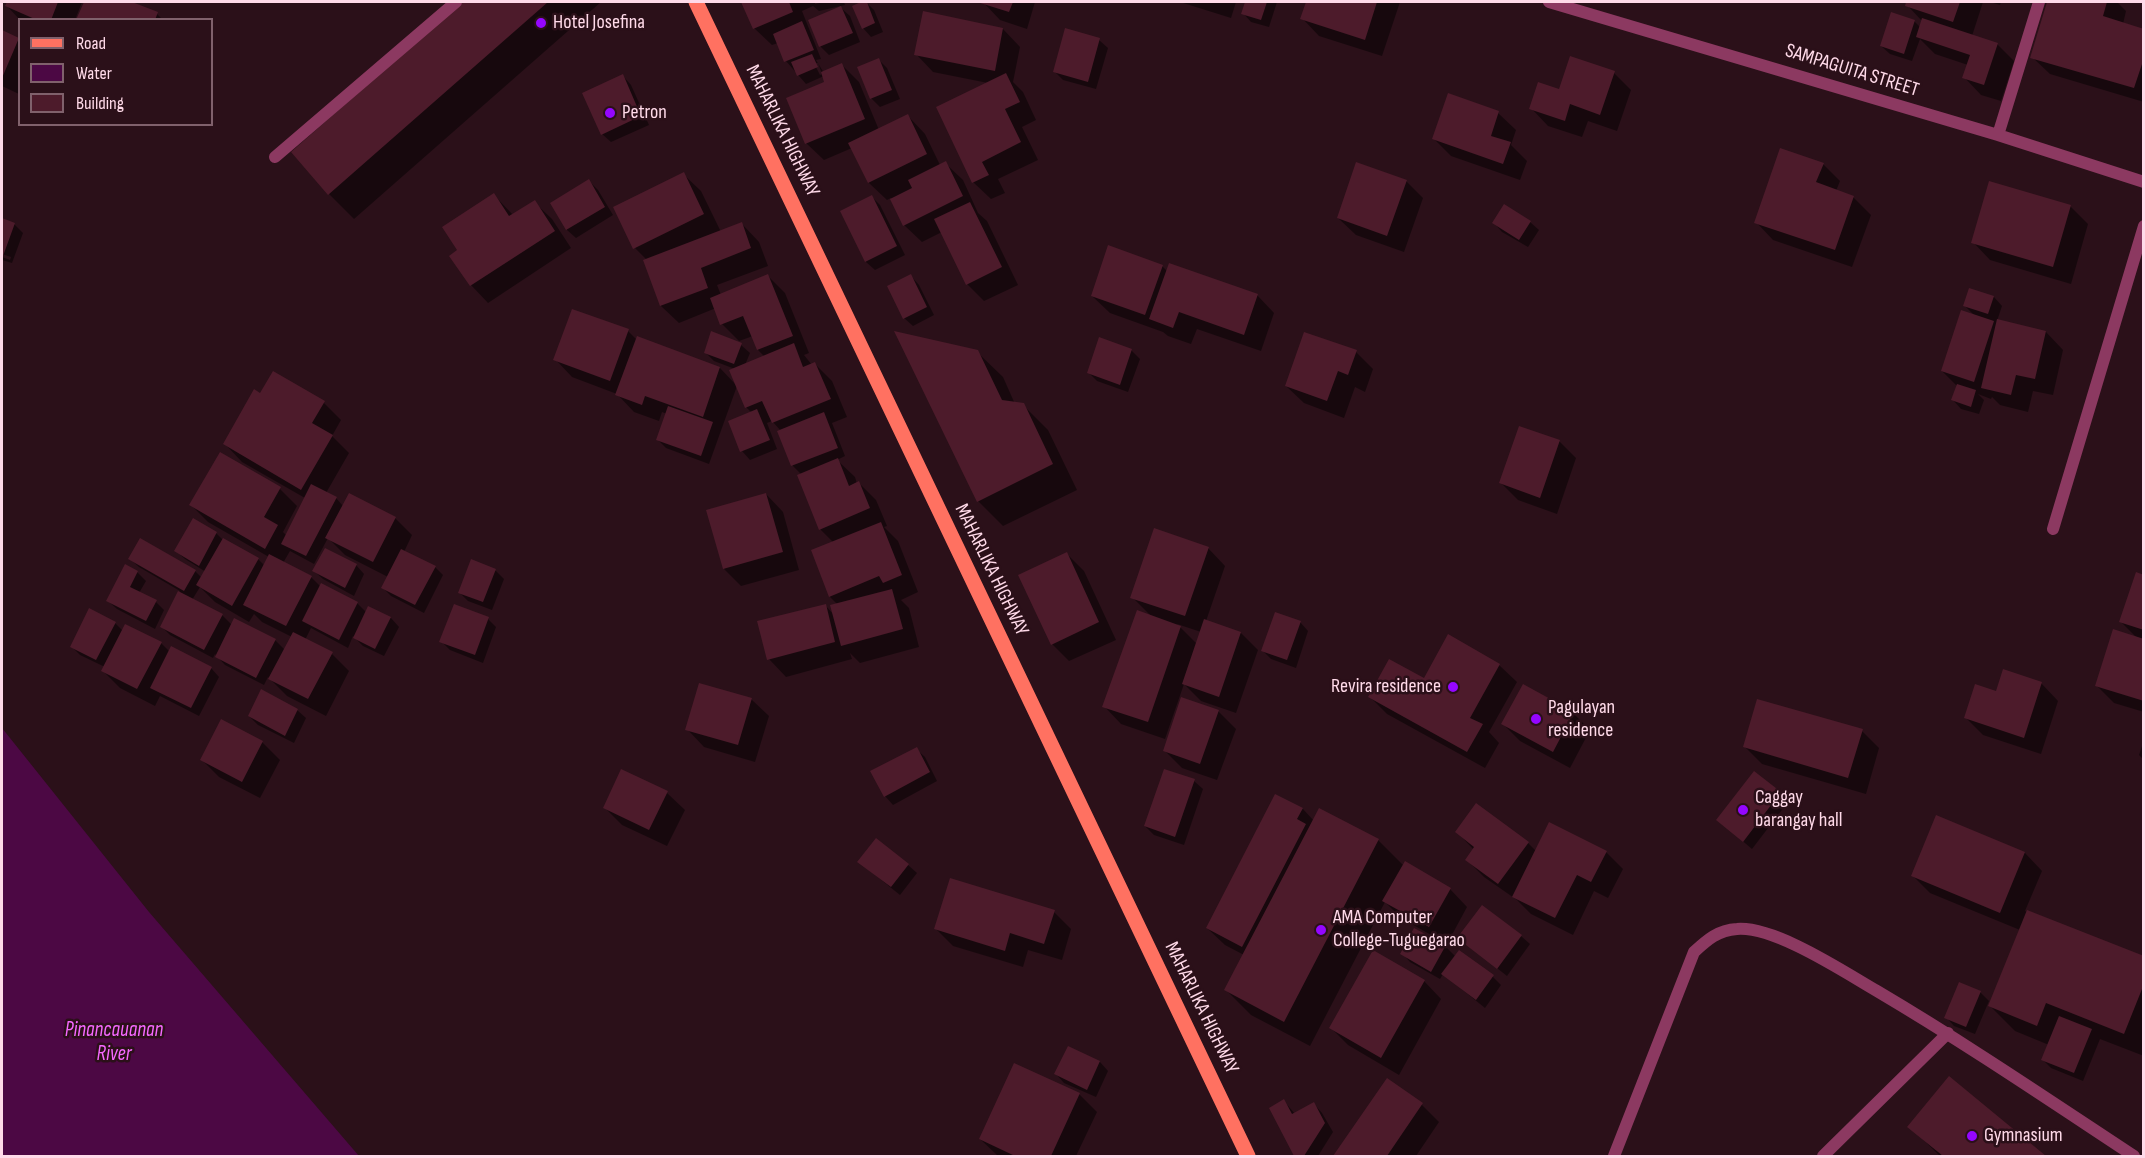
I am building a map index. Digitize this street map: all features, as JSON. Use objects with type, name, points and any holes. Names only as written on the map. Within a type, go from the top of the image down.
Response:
[{"type":"main road","name":"MAHARLIKA HIGHWAY","points":[[696,2],[1248,1156]]},
{"type":"street","points":[[275,157],[456,2]]},
{"type":"street","name":"SAMPAGUITA STREET","points":[[1549,2],[1998,135],[2144,182]]},
{"type":"street","points":[[1998,135],[2039,2]]},
{"type":"street","points":[[2053,529],[2144,226]]},
{"type":"street","points":[[1614,1156],[1694,952],[1715,934],[1738,928],[1766,933],[1821,958],[1948,1033],[2134,1156]]},
{"type":"street","points":[[1823,1156],[1948,1033]]},
{"type":"water","name":"Pinancauanan River","points":[[2,728],[149,912],[359,1156],[2,1156]]},
{"type":"building","points":[[7,2],[58,2],[52,18],[32,18],[5,6]]},
{"type":"building","points":[[84,2],[132,2],[158,12],[156,18],[77,18]]},
{"type":"building","points":[[461,2],[548,2],[328,195],[291,152]]},
{"type":"building","points":[[741,2],[789,2],[793,12],[753,29]]},
{"type":"building","points":[[867,2],[875,23],[862,29],[852,6]]},
{"type":"building","points":[[977,2],[1013,2],[1009,12]]},
{"type":"building","points":[[1245,2],[1267,2],[1261,20],[1241,14]]},
{"type":"building","points":[[1306,2],[1377,2],[1365,40],[1300,19]]},
{"type":"building","points":[[1906,2],[1960,2],[1953,22],[1905,6]]},
{"type":"building","points":[[2047,2],[2107,2],[2103,16],[2144,29],[2144,58],[2134,88],[2030,58]]},
{"type":"building","points":[[841,6],[853,33],[819,47],[808,20]]},
{"type":"building","points":[[923,11],[1003,28],[995,71],[914,55]]},
{"type":"building","points":[[1891,12],[1915,20],[1904,54],[1880,46]]},
{"type":"building","points":[[1922,18],[1998,43],[1984,85],[1962,78],[1970,55],[1916,37]]},
{"type":"building","points":[[802,21],[814,50],[784,62],[773,34]]},
{"type":"building","points":[[1065,28],[1100,38],[1088,82],[1053,72]]},
{"type":"building","points":[[2,30],[18,38],[18,40],[2,78]]},
{"type":"building","points":[[812,54],[818,67],[797,76],[791,62]]},
{"type":"building","points":[[1570,56],[1615,71],[1600,115],[1570,104],[1565,121],[1529,109],[1538,82],[1559,89]]},
{"type":"building","points":[[879,58],[892,90],[870,99],[857,67]]},
{"type":"building","points":[[842,63],[865,119],[805,144],[786,98],[824,82],[821,72]]},
{"type":"building","points":[[1006,73],[1020,102],[1005,109],[1021,142],[982,162],[989,175],[972,183],[936,107]]},
{"type":"building","points":[[623,74],[641,116],[601,135],[582,93]]},
{"type":"building","points":[[1448,93],[1499,111],[1491,136],[1511,142],[1503,164],[1432,139]]},
{"type":"building","points":[[908,114],[927,154],[868,183],[848,143]]},
{"type":"building","points":[[1780,148],[1824,163],[1816,182],[1854,196],[1835,250],[1754,223]]},
{"type":"building","points":[[946,161],[963,196],[903,226],[890,199],[912,188],[908,180]]},
{"type":"building","points":[[1356,162],[1407,180],[1387,236],[1337,218]]},
{"type":"building","points":[[684,172],[704,214],[633,249],[613,207]]},
{"type":"building","points":[[589,179],[605,207],[566,230],[550,203]]},
{"type":"building","points":[[1989,181],[2071,205],[2053,267],[1971,243]]},
{"type":"building","points":[[494,193],[509,216],[535,200],[555,231],[470,286],[449,256],[457,250],[442,227]]},
{"type":"building","points":[[872,195],[897,246],[865,262],[840,211]]},
{"type":"building","points":[[970,202],[1002,267],[966,285],[934,219]]},
{"type":"building","points":[[1504,204],[1531,221],[1519,240],[1492,223]]},
{"type":"building","points":[[2,218],[15,223],[3,256],[2,255]]},
{"type":"building","points":[[742,222],[751,248],[701,268],[708,288],[660,306],[643,260]]},
{"type":"building","points":[[1108,245],[1163,265],[1145,315],[1091,296]]},
{"type":"building","points":[[1169,263],[1258,294],[1244,335],[1179,312],[1173,328],[1149,319]]},
{"type":"building","points":[[768,274],[793,336],[757,350],[743,316],[720,325],[710,298]]},
{"type":"building","points":[[911,274],[927,307],[903,319],[887,286]]},
{"type":"building","points":[[1969,288],[1994,296],[1988,314],[1963,306]]},
{"type":"building","points":[[572,309],[629,329],[610,381],[553,360]]},
{"type":"building","points":[[1961,310],[1994,321],[1974,382],[1941,371]]},
{"type":"building","points":[[1997,319],[2046,331],[2035,379],[2016,375],[2011,395],[1981,388]]},
{"type":"building","points":[[711,331],[742,343],[734,364],[704,353]]},
{"type":"building","points":[[894,331],[978,350],[1002,400],[1024,403],[1053,464],[977,502]]},
{"type":"building","points":[[1304,332],[1357,350],[1348,375],[1338,371],[1327,401],[1285,386]]},
{"type":"building","points":[[637,336],[720,367],[703,417],[645,396],[642,405],[615,395]]},
{"type":"building","points":[[1099,337],[1132,349],[1120,385],[1087,373]]},
{"type":"building","points":[[794,343],[803,367],[815,362],[831,399],[772,423],[762,401],[745,408],[729,370]]},
{"type":"building","points":[[273,371],[325,401],[312,423],[333,435],[301,490],[223,444],[254,389],[260,393]]},
{"type":"building","points":[[1957,384],[1976,390],[1971,407],[1951,400]]},
{"type":"building","points":[[668,406],[713,422],[701,456],[656,440]]},
{"type":"building","points":[[757,409],[770,440],[740,452],[728,421]]},
{"type":"building","points":[[824,412],[838,448],[791,466],[777,431]]},
{"type":"building","points":[[1519,426],[1560,440],[1540,498],[1499,483]]},
{"type":"building","points":[[220,452],[281,487],[264,517],[278,525],[265,549],[189,505]]},
{"type":"building","points":[[838,458],[849,486],[859,481],[870,508],[819,530],[797,475]]},
{"type":"building","points":[[311,484],[337,497],[306,556],[281,544]]},
{"type":"building","points":[[349,493],[396,517],[373,562],[325,538]]},
{"type":"building","points":[[766,493],[783,552],[723,569],[706,510]]},
{"type":"building","points":[[193,518],[217,532],[199,566],[174,551]]},
{"type":"building","points":[[881,522],[902,575],[883,583],[879,576],[829,597],[811,550]]},
{"type":"building","points":[[1154,528],[1209,547],[1185,616],[1130,598]]},
{"type":"building","points":[[140,538],[196,570],[184,591],[128,559]]},
{"type":"building","points":[[223,538],[259,558],[232,606],[196,585]]},
{"type":"building","points":[[325,548],[357,564],[345,588],[312,571]]},
{"type":"building","points":[[401,549],[436,566],[415,605],[381,588]]},
{"type":"building","points":[[1067,552],[1099,622],[1051,645],[1018,575]]},
{"type":"building","points":[[269,554],[312,576],[286,626],[243,605]]},
{"type":"building","points":[[471,559],[496,569],[483,602],[458,593]]},
{"type":"building","points":[[125,564],[138,571],[130,587],[157,600],[146,621],[106,601]]},
{"type":"building","points":[[2136,572],[2144,575],[2144,630],[2119,622]]},
{"type":"building","points":[[321,583],[358,602],[339,640],[302,621]]},
{"type":"building","points":[[892,589],[903,629],[841,646],[830,605]]},
{"type":"building","points":[[178,591],[223,614],[204,650],[160,627]]},
{"type":"building","points":[[454,604],[489,617],[475,655],[439,642]]},
{"type":"building","points":[[826,604],[835,642],[767,660],[757,621]]},
{"type":"building","points":[[368,606],[391,617],[375,649],[353,638]]},
{"type":"building","points":[[89,608],[116,622],[96,660],[70,647]]},
{"type":"building","points":[[1137,610],[1181,626],[1148,722],[1102,707]]},
{"type":"building","points":[[1275,612],[1301,621],[1287,660],[1261,651]]},
{"type":"building","points":[[234,618],[276,639],[256,678],[215,657]]},
{"type":"building","points":[[1204,619],[1241,632],[1219,697],[1182,684]]},
{"type":"building","points":[[125,624],[162,642],[137,689],[101,671]]},
{"type":"building","points":[[2113,629],[2144,639],[2144,701],[2095,686]]},
{"type":"building","points":[[293,632],[333,652],[308,699],[268,679]]},
{"type":"building","points":[[1448,634],[1500,664],[1470,718],[1483,724],[1467,752],[1368,697],[1389,659],[1424,678]]},
{"type":"building","points":[[171,646],[212,667],[191,708],[150,688]]},
{"type":"building","points":[[2003,669],[2042,682],[2024,738],[1964,718],[1975,684],[1996,691]]},
{"type":"building","points":[[699,683],[752,698],[738,745],[685,730]]},
{"type":"building","points":[[1523,684],[1574,712],[1553,752],[1501,724]]},
{"type":"building","points":[[261,689],[298,709],[285,736],[248,716]]},
{"type":"building","points":[[1181,697],[1219,710],[1200,764],[1163,751]]},
{"type":"building","points":[[1757,699],[1863,729],[1848,778],[1743,747]]},
{"type":"building","points":[[221,719],[263,741],[242,782],[200,760]]},
{"type":"building","points":[[917,747],[930,772],[884,797],[870,771]]},
{"type":"building","points":[[621,769],[668,791],[649,830],[603,808]]},
{"type":"building","points":[[1164,769],[1195,779],[1175,837],[1144,826]]},
{"type":"building","points":[[1754,771],[1781,792],[1743,842],[1716,820]]},
{"type":"building","points":[[1275,794],[1303,808],[1297,819],[1306,824],[1242,947],[1206,928]]},
{"type":"building","points":[[1476,803],[1529,842],[1498,884],[1465,860],[1474,847],[1455,832]]},
{"type":"building","points":[[1319,808],[1379,839],[1284,1022],[1224,990]]},
{"type":"building","points":[[1936,815],[2025,852],[2000,913],[1911,876]]},
{"type":"building","points":[[1549,822],[1607,851],[1591,882],[1577,875],[1555,918],[1512,897]]},
{"type":"building","points":[[876,838],[909,864],[891,887],[857,862]]},
{"type":"building","points":[[1405,861],[1451,888],[1429,927],[1382,901]]},
{"type":"building","points":[[950,878],[1055,910],[1044,944],[1010,933],[1005,951],[934,929]]},
{"type":"building","points":[[1482,905],[1522,935],[1497,969],[1457,938]]},
{"type":"building","points":[[2027,910],[2144,956],[2144,984],[2124,1034],[2046,1003],[2037,1026],[1988,1006]]},
{"type":"building","points":[[1414,928],[1446,945],[1431,972],[1400,954]]},
{"type":"building","points":[[1373,950],[1425,980],[1381,1058],[1329,1028]]},
{"type":"building","points":[[1459,950],[1494,975],[1476,1000],[1441,974]]},
{"type":"building","points":[[1959,982],[1981,991],[1966,1027],[1944,1018]]},
{"type":"building","points":[[2059,1016],[2092,1029],[2074,1073],[2041,1060]]},
{"type":"building","points":[[1068,1046],[1100,1061],[1087,1090],[1054,1074]]},
{"type":"building","points":[[1014,1063],[1080,1093],[1051,1156],[1015,1156],[979,1139]]},
{"type":"building","points":[[1949,1076],[2046,1156],[1943,1156],[1907,1127]]},
{"type":"building","points":[[1387,1078],[1423,1103],[1387,1156],[1333,1156]]},
{"type":"building","points":[[1284,1099],[1292,1114],[1314,1102],[1325,1123],[1304,1156],[1294,1156],[1269,1108]]},
{"type":"place","name":"Hotel Josefina","points":[[541,23]]},
{"type":"place","name":"Petron","points":[[610,113]]},
{"type":"place","name":"Revira residence","points":[[1453,687]]},
{"type":"place","name":"Pagulayan residence","points":[[1536,719]]},
{"type":"place","name":"Caggay barangay hall","points":[[1743,810]]},
{"type":"place","name":"AMA Computer College-Tuguegarao","points":[[1321,930]]},
{"type":"place","name":"Gymnasium","points":[[1972,1136]]}]
